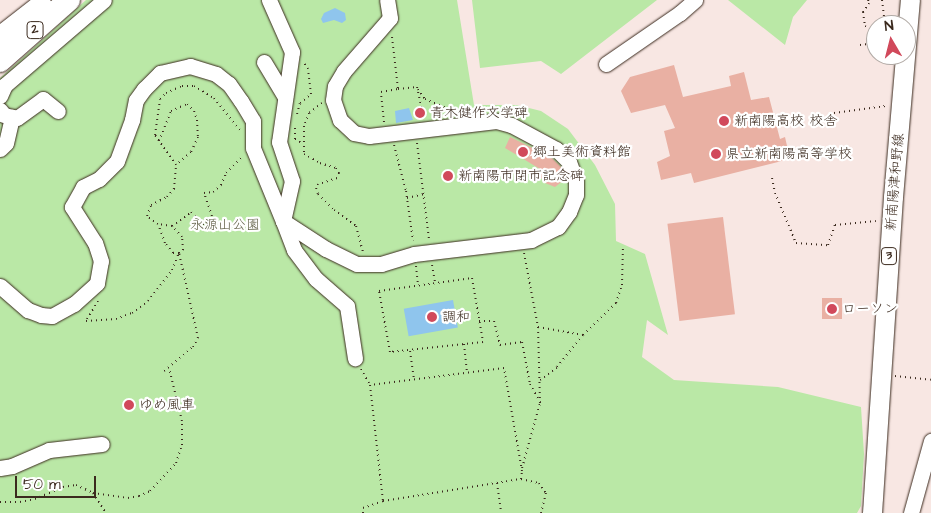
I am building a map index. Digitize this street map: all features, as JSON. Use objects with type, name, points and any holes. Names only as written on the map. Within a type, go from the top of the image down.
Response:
[{"type":"highway","name":"2","points":[[0,38],[49,0]]},
{"type":"highway","name":"2","points":[[0,60],[69,0]]},
{"type":"main road","name":"新南陽津和野線","points":[[872,513],[893,197],[910,0]]},
{"type":"street","points":[[0,96],[5,85],[104,0]]},
{"type":"street","points":[[269,0],[292,52],[280,142],[292,181],[283,221]]},
{"type":"street","points":[[283,221],[326,249],[357,264],[381,264],[414,254],[521,241],[544,235],[558,227],[569,212],[576,195],[576,181],[570,162],[556,149],[511,125],[496,121],[420,129],[390,140],[354,133],[340,120],[333,100],[335,86],[344,71],[390,18],[387,0]]},
{"type":"street","points":[[606,64],[680,14],[695,0]]},
{"type":"street","points":[[264,62],[285,97]]},
{"type":"street","points":[[0,286],[28,310],[41,315],[52,316],[74,304],[97,283],[101,261],[95,243],[72,207],[83,187],[99,179],[117,161],[132,120],[136,100],[160,73],[190,66],[216,74],[229,84],[253,121],[253,148],[294,250],[316,279],[347,306],[355,358]]},
{"type":"street","points":[[0,149],[6,143],[6,114],[17,118],[43,99],[58,110]]},
{"type":"street","points":[[911,513],[931,441]]},
{"type":"street","points":[[0,468],[12,466],[49,450],[102,444]]},
{"type":"path","points":[[866,27],[863,12],[869,3],[868,0]]},
{"type":"path","points":[[882,0],[884,15]]},
{"type":"path","points":[[390,18],[398,89]]},
{"type":"path","points":[[860,45],[866,44]]},
{"type":"path","points":[[292,52],[297,54],[308,69],[311,94],[300,103],[295,121],[295,139],[302,144]]},
{"type":"path","points":[[97,283],[98,300],[86,321],[116,319],[132,313],[148,301],[172,270],[179,253],[183,250],[184,243],[182,237],[172,226],[158,224],[147,216],[151,205],[167,197],[174,189],[176,165],[155,135],[160,100],[166,93],[182,86],[194,86],[214,98],[253,148],[226,173],[221,185],[213,192],[204,193],[212,216],[209,223],[203,224],[191,212],[172,226]]},
{"type":"path","points":[[417,87],[381,92],[390,140],[407,198],[418,285]]},
{"type":"path","points":[[417,87],[425,99],[469,117],[477,124]]},
{"type":"path","points":[[417,87],[424,194],[435,282]]},
{"type":"path","points":[[334,94],[309,113],[304,126],[302,144],[304,154],[320,163],[336,168],[339,173],[337,178],[318,184],[316,188],[318,194],[334,210],[356,226],[366,264]]},
{"type":"path","points":[[160,141],[171,111],[187,104],[194,111],[197,120],[198,137],[191,152],[176,165]]},
{"type":"path","points":[[834,113],[892,105]]},
{"type":"path","points":[[772,178],[796,243],[828,245],[835,225],[881,220]]},
{"type":"path","points":[[407,198],[424,194]]},
{"type":"path","points":[[158,224],[165,243],[173,252],[179,253]]},
{"type":"path","points":[[521,241],[538,327],[540,380],[540,403],[521,479]]},
{"type":"path","points":[[540,380],[557,367],[584,335],[616,303],[622,285],[623,244]]},
{"type":"path","points":[[164,371],[193,347],[198,338],[179,253]]},
{"type":"path","points":[[472,278],[483,342],[390,352],[380,291],[418,285],[472,278]]},
{"type":"path","points":[[479,321],[494,321],[500,345],[522,342],[530,384],[540,403]]},
{"type":"path","points":[[538,327],[584,335]]},
{"type":"path","points":[[464,344],[467,372]]},
{"type":"path","points":[[410,351],[414,378]]},
{"type":"path","points":[[355,358],[370,385],[383,501]]},
{"type":"path","points":[[0,502],[35,499],[63,487],[76,484],[93,493],[128,498],[150,491],[176,463],[182,445],[182,421],[169,368]]},
{"type":"path","points":[[370,385],[504,368],[522,471]]},
{"type":"path","points":[[893,376],[931,380]]},
{"type":"path","points":[[363,513],[363,508],[383,501],[521,479],[539,483],[546,493],[541,513]]},
{"type":"path","points":[[497,483],[501,513]]},
{"type":"path","points":[[93,493],[106,513]]},
{"type":"green space","name":"永源山公園","points":[[86,0],[457,0],[474,105],[517,105],[541,111],[568,129],[595,165],[615,204],[616,241],[645,254],[668,335],[647,320],[642,357],[674,380],[778,387],[861,407],[864,454],[861,506],[857,513],[0,513],[0,78]]},
{"type":"green space","points":[[472,0],[657,0],[561,74],[541,61],[480,68]]},
{"type":"green space","points":[[728,0],[807,0],[793,17],[785,45]]},
{"type":"water","points":[[335,8],[345,13],[346,20],[342,23],[334,20],[323,23],[321,19],[324,13]]},
{"type":"water","points":[[409,108],[413,120],[396,123],[395,111]]},
{"type":"water","points":[[453,300],[458,328],[409,336],[404,309]]},
{"type":"building","name":"新南陽高校 校舎","points":[[674,65],[683,97],[731,86],[729,76],[744,72],[751,100],[769,97],[780,139],[785,137],[790,159],[694,183],[691,173],[661,180],[657,162],[670,156],[664,131],[675,128],[665,105],[631,113],[621,91],[630,77]]},
{"type":"building","points":[[510,137],[551,157],[561,167],[564,180],[555,187],[545,183],[541,178],[540,169],[505,148]]},
{"type":"building","points":[[723,217],[735,314],[679,321],[667,224]]},
{"type":"building","name":"ローソン","points":[[822,298],[842,298],[842,319],[822,319]]},
{"type":"place","name":"青木健作文学碑","points":[[420,113]]},
{"type":"place","name":"新南陽高校 校舎","points":[[724,121]]},
{"type":"place","name":"郷土美術資料館","points":[[523,152]]},
{"type":"place","name":"県立新南陽高等学校","points":[[716,154]]},
{"type":"place","name":"新南陽市閉市記念碑","points":[[448,176]]},
{"type":"place","name":"ローソン","points":[[832,309]]},
{"type":"place","name":"調和","points":[[432,317]]},
{"type":"place","name":"ゆめ風車","points":[[129,405]]}]
